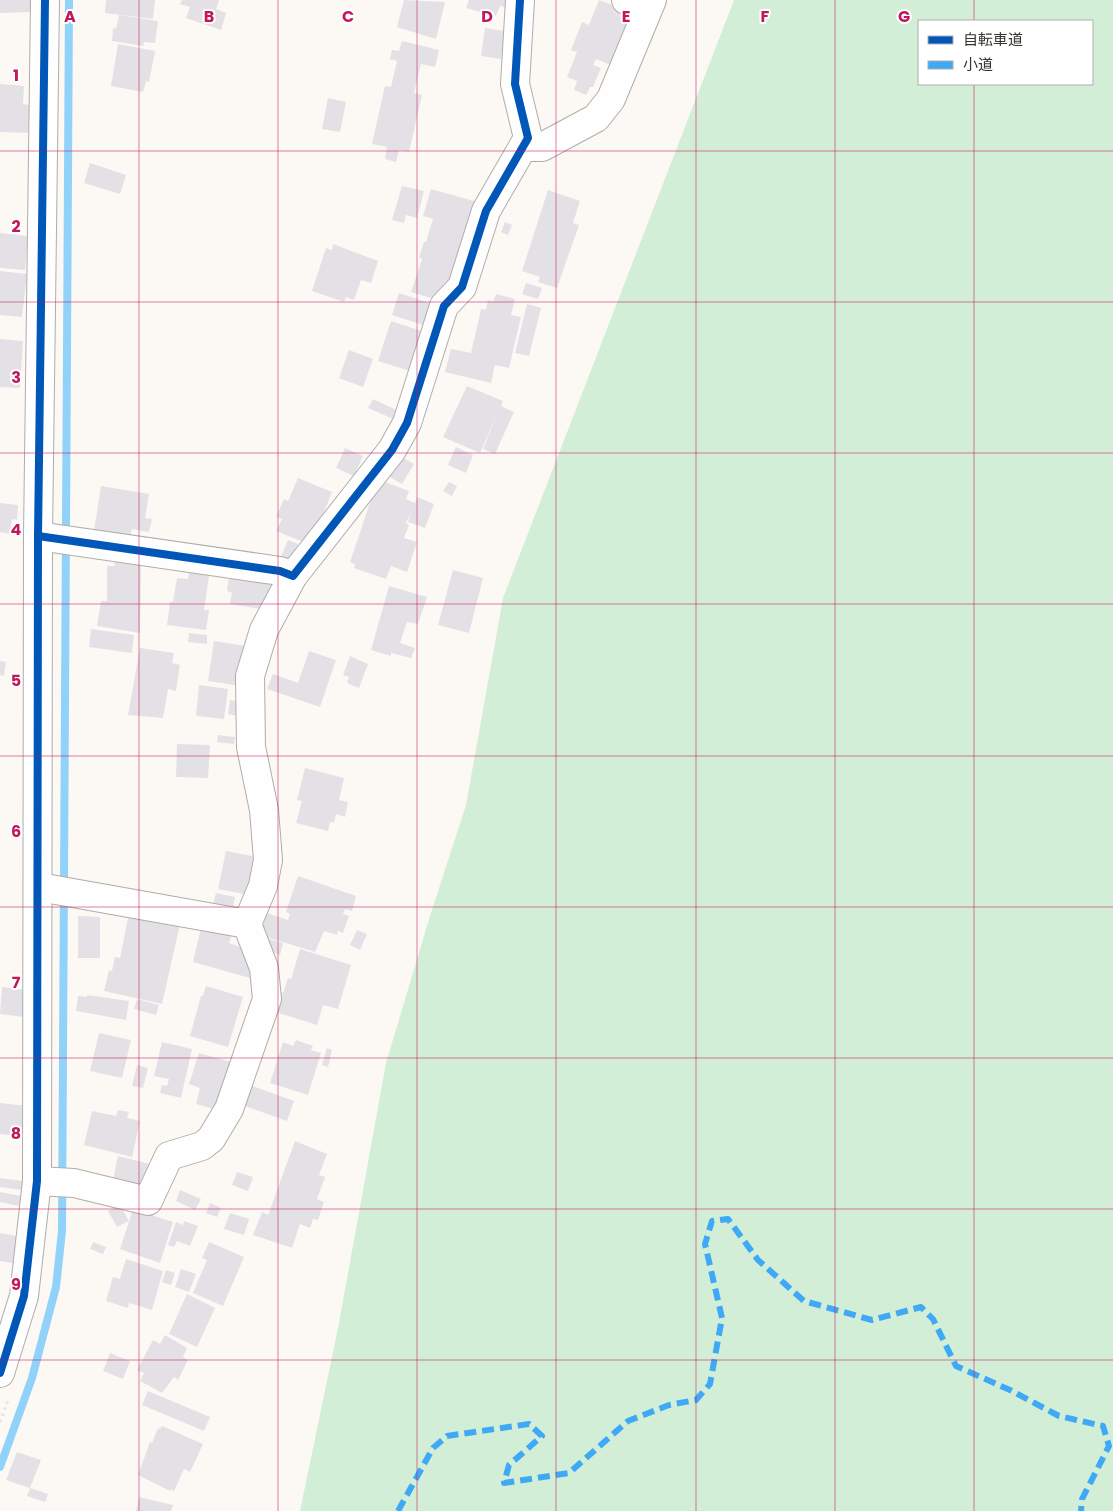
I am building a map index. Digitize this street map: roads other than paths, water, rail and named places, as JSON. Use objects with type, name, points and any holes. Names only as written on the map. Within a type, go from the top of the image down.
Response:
[{"type":"street","points":[[0,1373],[56,1182],[57,539],[45,0]]},
{"type":"street","points":[[56,1182],[148,1201],[169,1156],[202,1146],[211,1139],[229,1109],[267,999],[264,968],[247,924],[263,886],[268,860],[264,810],[251,746],[250,676],[264,630],[293,576],[392,450],[407,423],[444,306],[462,287],[486,211],[528,138],[515,84],[520,0]]},
{"type":"street","points":[[523,147],[542,147],[596,118],[611,99],[642,3]]},
{"type":"street","points":[[57,539],[280,571],[293,576]]},
{"type":"street","points":[[56,889],[247,924]]},
{"type":"waterway","points":[[0,1467],[32,1378],[56,1287],[62,1231],[69,0]]}]
